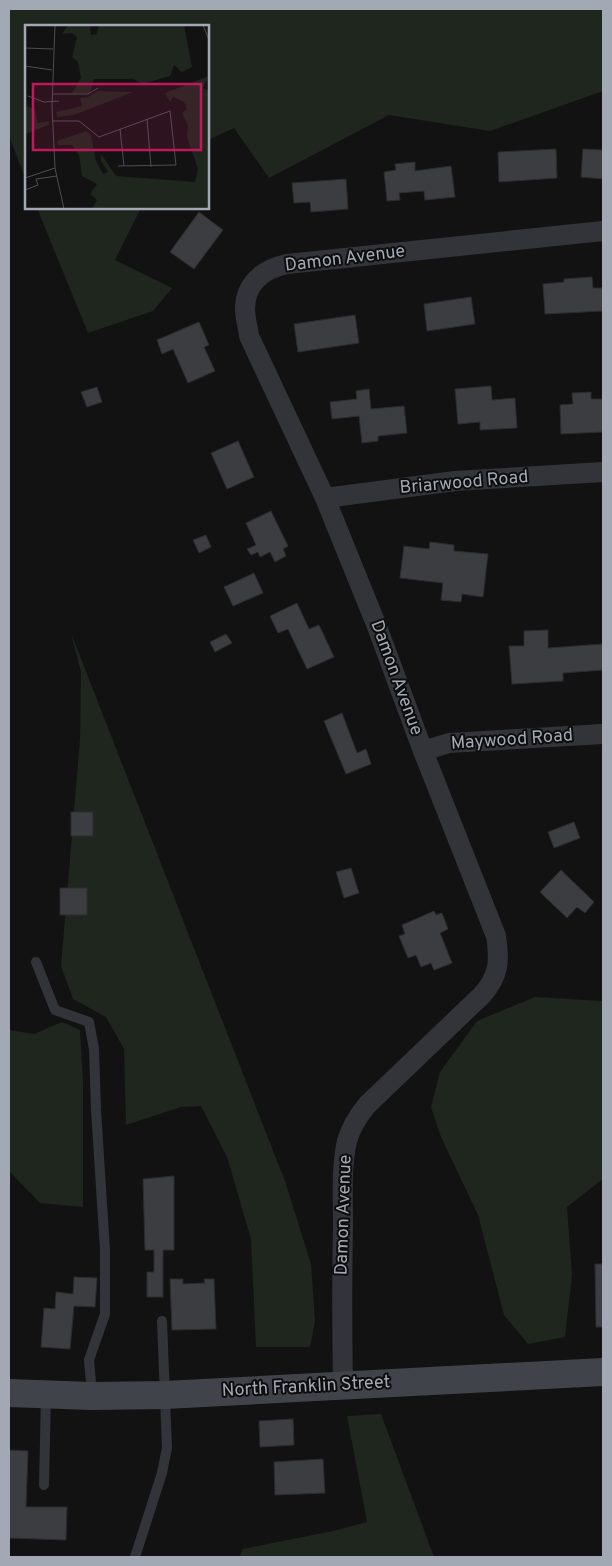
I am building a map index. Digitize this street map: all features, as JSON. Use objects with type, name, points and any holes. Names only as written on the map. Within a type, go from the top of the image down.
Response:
[{"type":"main road","name":"North Franklin Street","points":[[9,1394],[92,1396],[165,1394],[603,1372]]},
{"type":"street","name":"Damon Avenue","points":[[343,1385],[344,1172],[345,1154],[352,1127],[359,1115],[377,1095],[490,986],[498,964],[498,951],[496,936],[422,751],[376,624],[325,498],[249,336],[245,308],[252,284],[264,273],[287,264],[603,231]]},
{"type":"street","name":"Briarwood Road","points":[[325,498],[455,482],[603,472]]},
{"type":"street","name":"Maywood Road","points":[[422,751],[435,746],[464,742],[603,734]]},
{"type":"lane","points":[[36,962],[55,1010],[89,1022],[94,1049],[105,1250],[105,1314],[89,1360],[92,1396]]},
{"type":"lane","points":[[135,1557],[159,1485],[167,1448],[162,1320]]},
{"type":"lane","points":[[44,1485],[46,1395]]},
{"type":"shaded area","points":[[9,9],[603,9],[603,91],[490,131],[389,115],[269,178],[234,128],[209,140],[209,25],[25,25],[25,177],[9,136]]},
{"type":"shaded area","points":[[37,209],[140,209],[115,260],[172,288],[153,311],[88,333]]},
{"type":"shaded area","points":[[71,633],[286,1184],[311,1264],[315,1321],[310,1347],[256,1347],[251,1239],[227,1157],[201,1106],[181,1107],[126,1125],[124,1049],[106,1017],[73,999],[61,966],[80,739],[81,672]]},
{"type":"shaded area","points":[[535,997],[603,1001],[603,1179],[567,1207],[572,1275],[565,1337],[528,1344],[504,1315],[478,1215],[441,1137],[431,1107],[440,1072],[477,1021]]},
{"type":"shaded area","points":[[62,1022],[80,1030],[83,1081],[83,1207],[40,1203],[9,1171],[9,1030],[34,1034]]},
{"type":"shaded area","points":[[381,1414],[434,1557],[239,1557],[243,1549],[333,1531],[367,1522],[347,1416]]},
{"type":"building","points":[[556,149],[557,178],[499,182],[498,152]]},
{"type":"building","points":[[583,149],[603,150],[603,179],[581,177]]},
{"type":"building","points":[[415,162],[415,171],[451,166],[455,197],[425,200],[424,191],[399,193],[400,200],[387,201],[384,172],[396,170],[395,164]]},
{"type":"building","points":[[346,179],[348,209],[311,212],[310,202],[294,203],[292,183]]},
{"type":"building","points":[[199,212],[223,230],[194,269],[170,252]]},
{"type":"building","points":[[592,277],[593,288],[603,288],[603,311],[545,314],[543,284],[564,282],[564,279]]},
{"type":"building","points":[[471,297],[475,324],[427,331],[424,304]]},
{"type":"building","points":[[355,315],[359,343],[298,352],[294,324]]},
{"type":"building","points":[[199,322],[209,345],[204,347],[215,371],[188,383],[173,349],[162,354],[157,340]]},
{"type":"building","points":[[491,386],[492,400],[515,398],[517,428],[480,430],[480,422],[458,424],[455,389]]},
{"type":"building","points":[[97,387],[102,402],[87,407],[81,392]]},
{"type":"building","points":[[369,389],[371,409],[404,406],[407,433],[378,436],[378,441],[362,443],[359,416],[332,419],[330,402],[357,399],[356,391]]},
{"type":"building","points":[[591,392],[591,399],[603,399],[603,432],[561,434],[560,405],[573,404],[572,393]]},
{"type":"building","points":[[238,441],[254,477],[227,489],[211,453]]},
{"type":"building","points":[[271,511],[288,546],[283,549],[286,556],[275,562],[270,552],[260,557],[258,552],[251,555],[247,549],[256,545],[246,523]]},
{"type":"building","points":[[206,535],[211,547],[199,553],[193,540]]},
{"type":"building","points":[[430,542],[454,545],[454,551],[488,554],[483,597],[462,594],[461,602],[441,600],[443,583],[400,578],[404,546],[429,549]]},
{"type":"building","points":[[254,573],[263,593],[233,606],[224,587]]},
{"type":"building","points":[[297,603],[309,629],[319,625],[334,657],[307,669],[288,629],[278,633],[270,616]]},
{"type":"building","points":[[548,630],[548,648],[603,644],[603,670],[563,673],[563,681],[512,684],[509,646],[524,646],[524,631]]},
{"type":"building","points":[[226,634],[232,643],[215,652],[210,642]]},
{"type":"building","points":[[342,713],[357,753],[366,749],[371,764],[346,774],[324,721]]},
{"type":"building","points":[[71,812],[93,812],[93,836],[71,836]]},
{"type":"building","points":[[574,822],[580,838],[554,848],[548,832]]},
{"type":"building","points":[[351,868],[359,893],[344,898],[336,872]]},
{"type":"building","points":[[561,870],[594,902],[585,913],[577,907],[567,918],[540,892]]},
{"type":"building","points":[[60,888],[87,888],[87,915],[60,915]]},
{"type":"building","points":[[434,911],[436,915],[442,913],[448,929],[440,933],[452,963],[434,970],[431,963],[421,967],[416,955],[408,958],[399,936],[405,934],[402,925]]},
{"type":"building","points":[[174,1176],[174,1250],[163,1250],[163,1297],[147,1297],[147,1272],[154,1272],[154,1250],[145,1250],[143,1179]]},
{"type":"building","points":[[595,1264],[603,1264],[603,1327],[596,1327]]},
{"type":"building","points":[[74,1277],[97,1278],[95,1307],[74,1306],[70,1349],[41,1347],[44,1308],[55,1309],[56,1292],[73,1294]]},
{"type":"building","points":[[170,1279],[183,1279],[183,1284],[205,1283],[204,1279],[214,1279],[216,1329],[172,1330]]},
{"type":"building","points":[[293,1419],[294,1445],[260,1447],[259,1421]]},
{"type":"building","points":[[9,1450],[28,1451],[26,1507],[67,1507],[66,1540],[9,1538]]},
{"type":"building","points":[[323,1459],[325,1493],[275,1495],[274,1462]]}]
